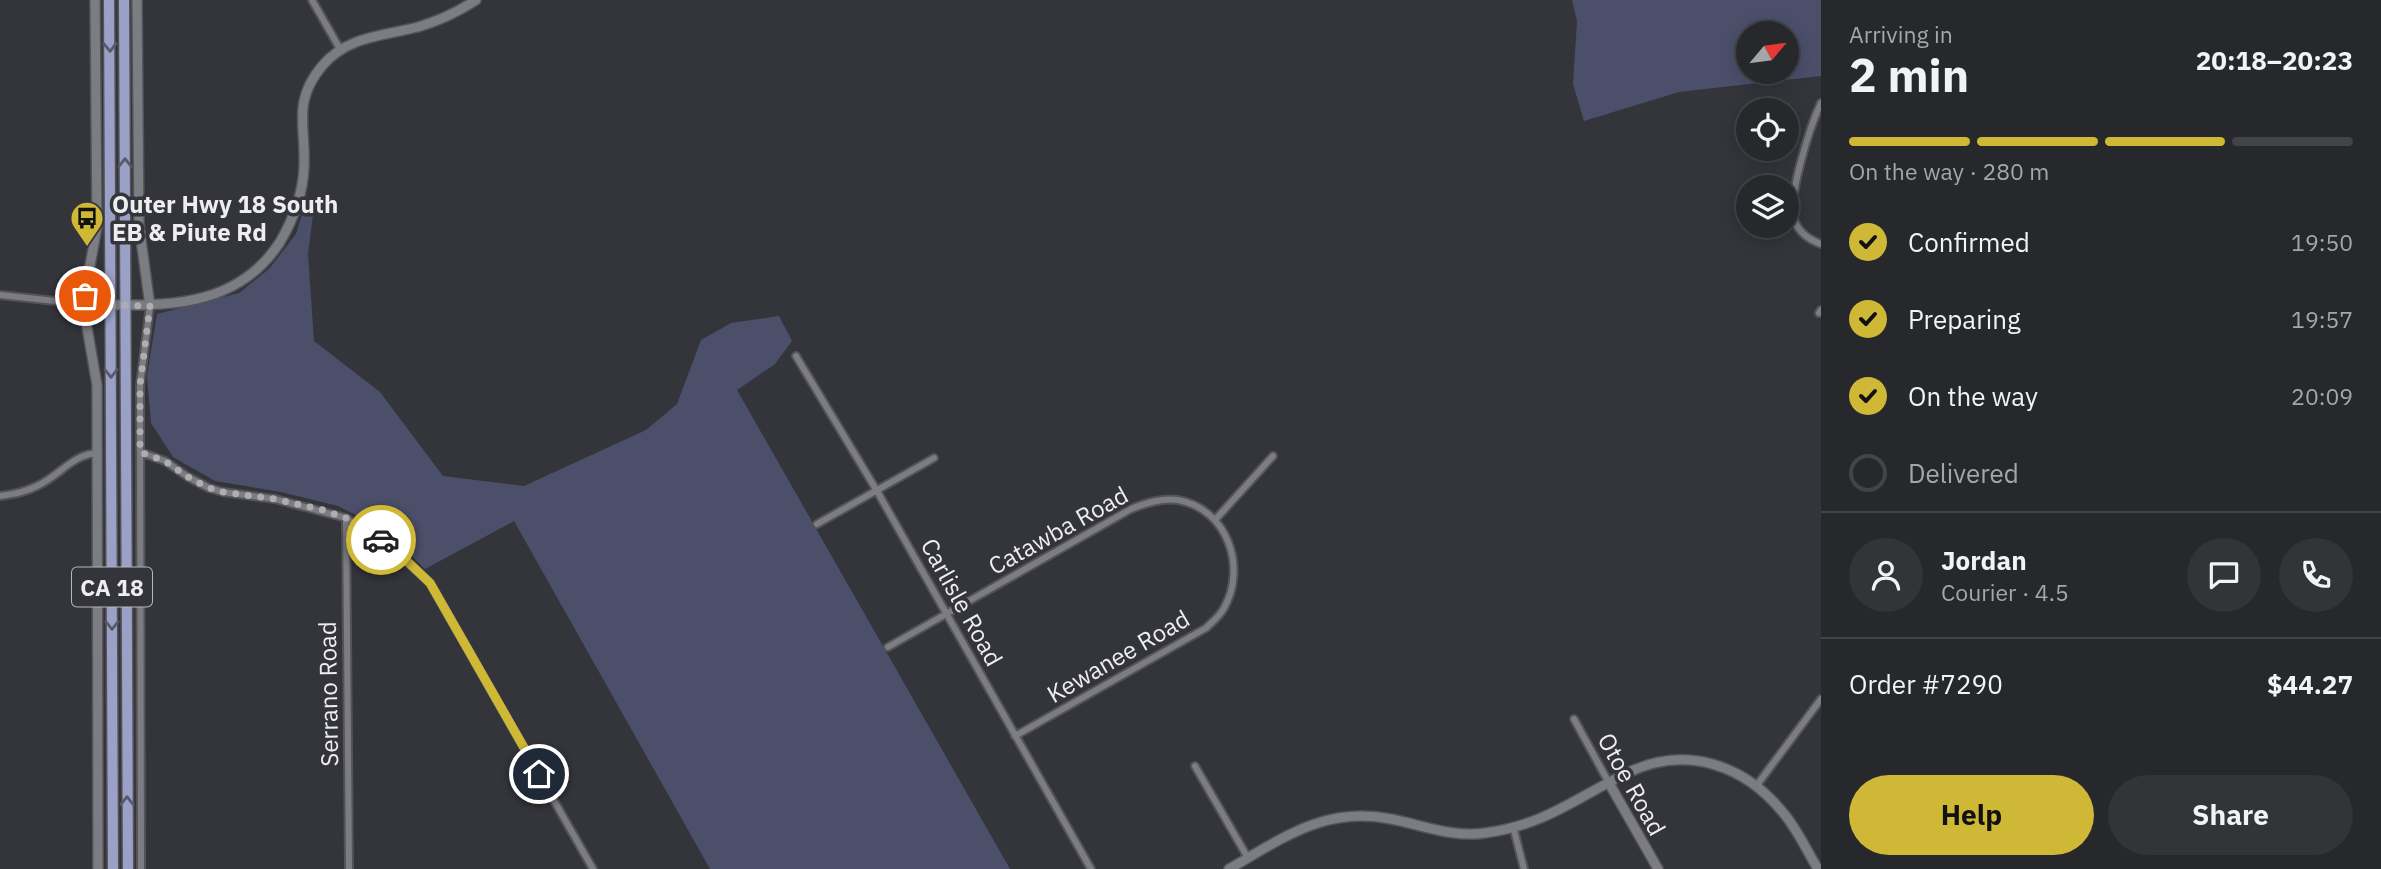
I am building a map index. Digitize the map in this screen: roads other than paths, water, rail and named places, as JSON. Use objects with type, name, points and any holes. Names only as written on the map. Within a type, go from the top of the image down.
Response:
[{"type":"main road","name":"CA 18","points":[[109,0],[113,869]]},
{"type":"main road","name":"CA 18","points":[[124,0],[128,869]]},
{"type":"street","points":[[95,0],[97,227],[83,304],[97,385],[98,869]]},
{"type":"street","points":[[137,0],[139,225],[150,306],[140,385],[141,869]]},
{"type":"street","points":[[312,0],[340,49]]},
{"type":"street","points":[[0,295],[83,304],[150,306],[210,296],[230,289],[265,261],[290,225],[299,204],[304,169],[300,120],[303,101],[310,82],[329,58],[340,49],[364,38],[418,27],[447,17],[475,0]]},
{"type":"street","points":[[1821,103],[1812,122],[1794,199],[1794,219],[1801,231],[1821,244]]},
{"type":"street","name":"Carlisle Road","points":[[796,356],[877,491],[1091,869]]},
{"type":"street","points":[[140,452],[165,461],[209,488],[275,499],[346,518],[391,546],[430,583],[593,869]]},
{"type":"street","points":[[0,496],[20,493],[41,484],[84,453],[98,453]]},
{"type":"street","points":[[1215,520],[1273,456]]},
{"type":"street","points":[[817,524],[933,458]]},
{"type":"street","name":"Catawba Road","points":[[888,647],[1130,509],[1154,500],[1179,500],[1198,508],[1215,520]]},
{"type":"street","name":"Serrano Road","points":[[346,518],[349,869]]},
{"type":"street","name":"Kewanee Road","points":[[1015,736],[1206,628],[1223,610],[1234,584],[1233,552],[1215,520]]},
{"type":"street","points":[[1757,785],[1821,699]]},
{"type":"street","name":"Otoe Road","points":[[1574,719],[1658,869]]},
{"type":"street","points":[[1229,869],[1305,827],[1343,816],[1390,818],[1477,835],[1514,830],[1549,816],[1643,766],[1694,761],[1732,770],[1757,785],[1785,814],[1818,869]]},
{"type":"street","points":[[1195,766],[1248,858]]},
{"type":"street","points":[[1514,830],[1524,869]]},
{"type":"place","name":"Outer Hwy 18 South EB & Piute Rd","points":[[87,248]]}]
